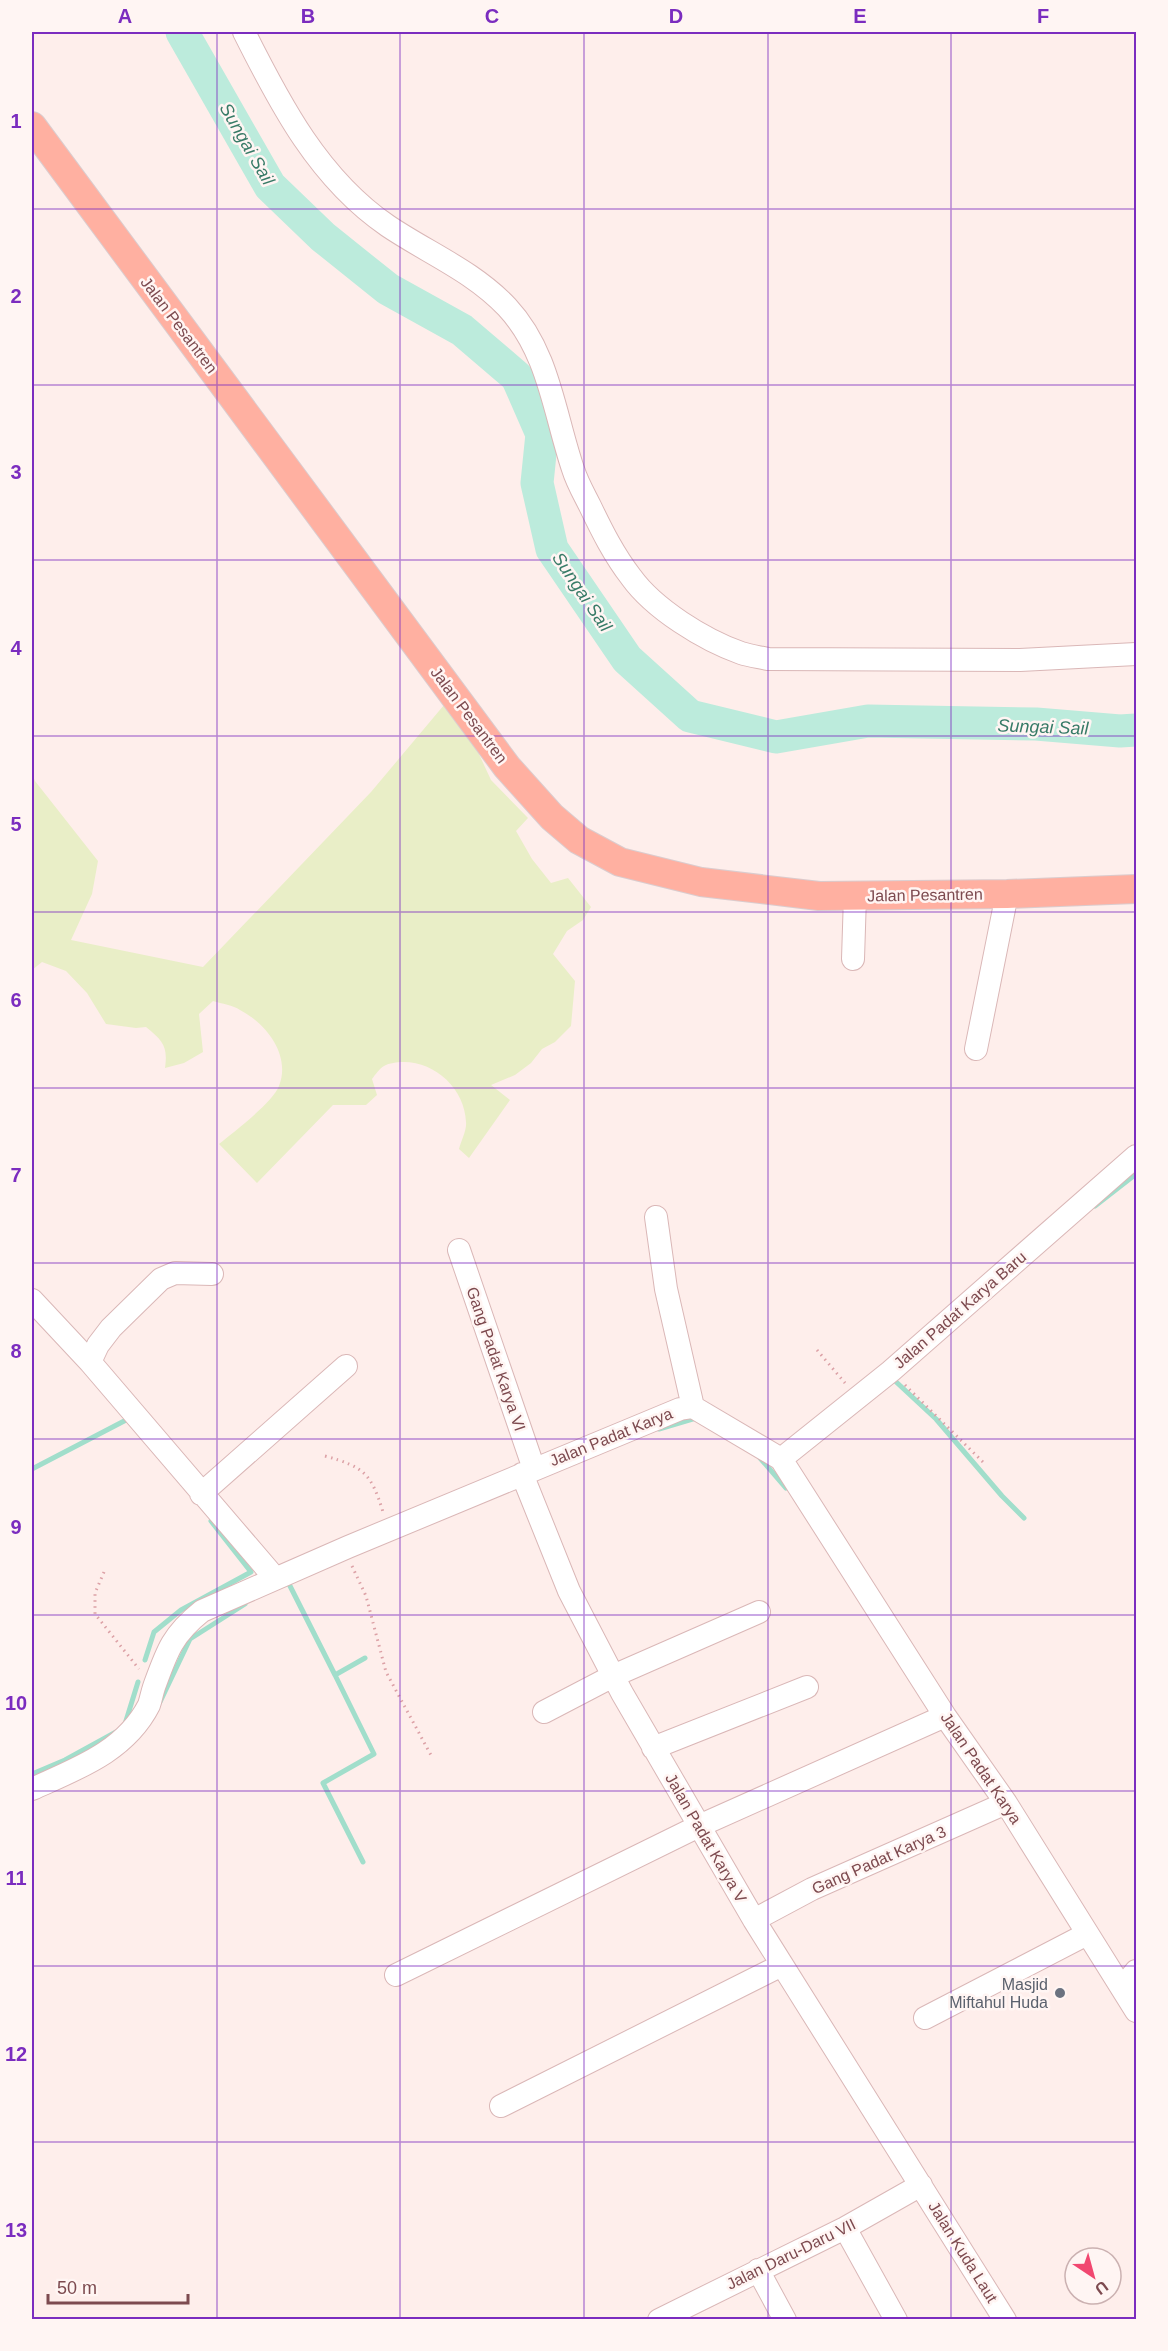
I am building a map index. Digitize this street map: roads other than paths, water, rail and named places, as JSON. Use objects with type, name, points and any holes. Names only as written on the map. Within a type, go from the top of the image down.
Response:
[{"type":"main road","name":"Jalan Pesantren","points":[[32,126],[507,767],[552,817],[579,840],[620,862],[701,882],[819,896],[1007,894],[1137,889]]},
{"type":"street","points":[[244,32],[310,149],[339,184],[361,205],[389,226],[452,262],[485,286],[507,307],[529,334],[550,383],[573,470],[604,536],[632,578],[652,600],[681,621],[741,653],[768,659],[1020,660],[1137,654]]},
{"type":"street","points":[[976,1049],[1007,894]]},
{"type":"street","points":[[853,959],[855,896]]},
{"type":"street","name":"Jalan Padat Karya Baru","points":[[781,1459],[891,1371],[1137,1156]]},
{"type":"street","points":[[657,1217],[666,1289],[693,1407]]},
{"type":"street","name":"Gang Padat Karya VI","points":[[459,1250],[528,1471]]},
{"type":"street","points":[[90,1362],[98,1345],[111,1328],[161,1280],[175,1273],[212,1274]]},
{"type":"street","points":[[32,1300],[90,1362],[275,1578]]},
{"type":"street","points":[[201,1494],[346,1366]]},
{"type":"street","name":"Jalan Padat Karya","points":[[32,1789],[99,1758],[119,1743],[149,1705],[170,1645],[183,1627],[202,1611],[528,1471],[680,1408],[693,1407],[781,1459],[945,1716],[1006,1803],[1137,2011]]},
{"type":"street","name":"Jalan Padat Karya V","points":[[528,1471],[569,1591],[613,1676],[754,1920],[921,2185]]},
{"type":"street","points":[[544,1712],[613,1676],[759,1612]]},
{"type":"street","points":[[653,1748],[807,1687]]},
{"type":"street","points":[[396,1975],[699,1826],[945,1716]]},
{"type":"street","name":"Gang Padat Karya 3","points":[[754,1920],[812,1889],[1006,1803]]},
{"type":"street","points":[[925,2018],[1087,1934]]},
{"type":"street","points":[[501,2106],[782,1965]]},
{"type":"street","points":[[1122,1989],[1137,1971]]},
{"type":"street","name":"Jalan Daru-Daru VII","points":[[659,2319],[845,2228],[921,2185]]},
{"type":"street","name":"Jalan Kuda Laut","points":[[921,2185],[1005,2319]]},
{"type":"street","points":[[845,2228],[896,2319]]},
{"type":"street","points":[[758,2270],[785,2319]]},
{"type":"waterway","name":"Sungai Sail","points":[[182,32],[270,186],[323,237],[388,289],[462,330],[517,377],[542,434],[537,483],[552,549],[627,659],[690,716],[776,737],[868,721],[1036,724],[1120,731],[1136,730]]},
{"type":"waterway","points":[[1095,1206],[1136,1174]]},
{"type":"waterway","points":[[893,1379],[936,1419],[1002,1496],[1024,1518]]},
{"type":"waterway","points":[[659,1429],[696,1418]]},
{"type":"waterway","points":[[32,1469],[128,1419],[129,1421]]},
{"type":"waterway","points":[[760,1458],[786,1488]]},
{"type":"waterway","points":[[145,1660],[154,1632],[181,1610],[251,1572],[211,1521]]},
{"type":"waterway","points":[[288,1582],[335,1675],[365,1658]]},
{"type":"waterway","points":[[160,1702],[190,1639],[245,1604]]},
{"type":"waterway","points":[[335,1675],[374,1754],[323,1783],[363,1862]]},
{"type":"waterway","points":[[125,1724],[138,1682]]},
{"type":"waterway","points":[[32,1774],[65,1760],[116,1732]]},
{"type":"place","name":"Masjid Miftahul Huda","points":[[1060,1993]]}]
